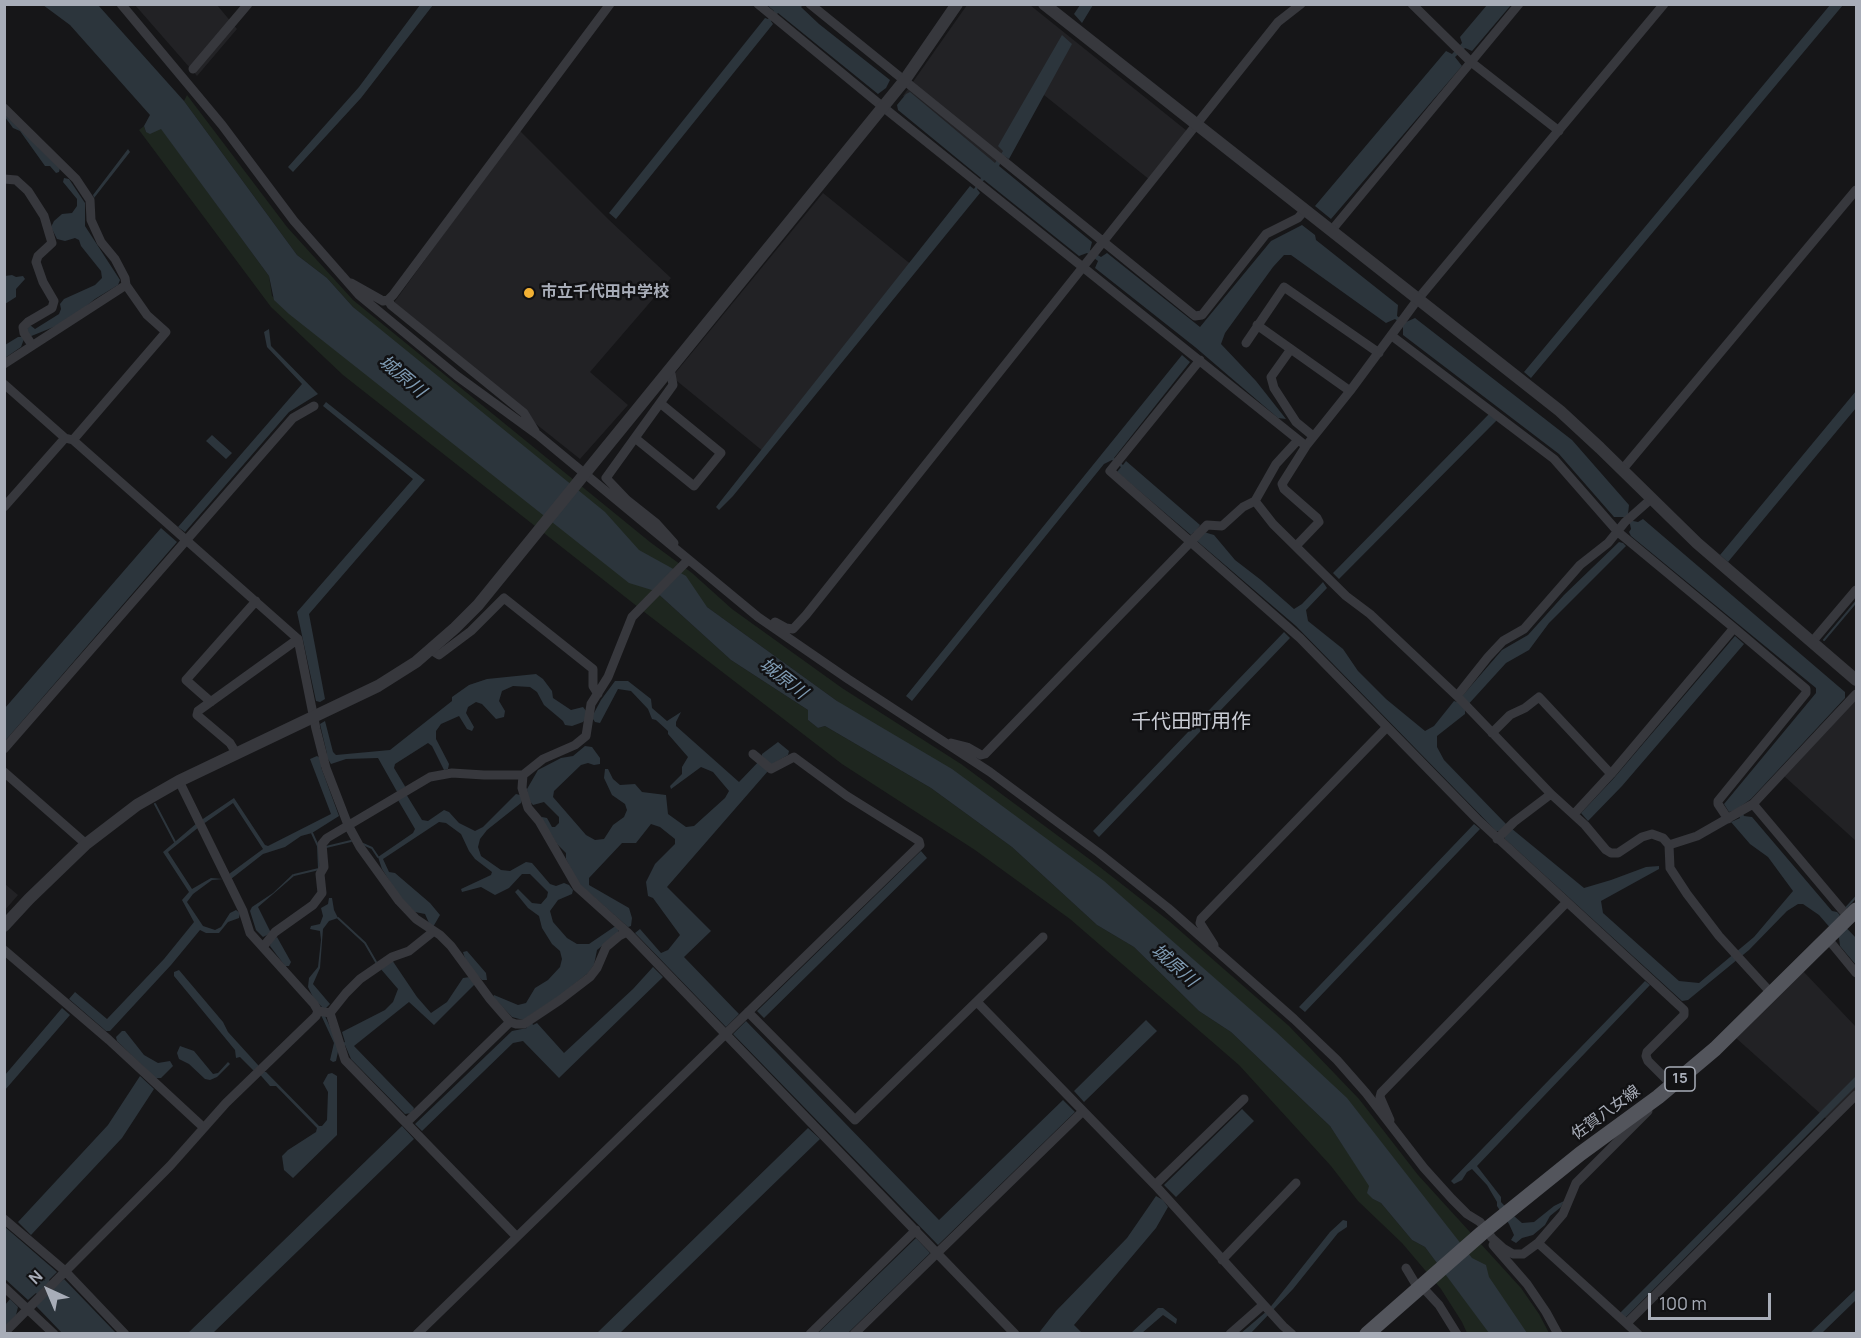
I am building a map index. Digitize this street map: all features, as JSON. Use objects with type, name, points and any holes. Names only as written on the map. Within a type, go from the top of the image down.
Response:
[{"type":"main road","name":"佐賀八女線","points":[[1367,1334],[1484,1232],[1580,1154],[1658,1097],[1715,1049],[1842,925]]},
{"type":"street","points":[[121,4],[191,85],[294,221],[359,295],[457,376],[538,435],[688,560],[700,567],[730,596],[848,679],[990,772],[1099,853],[1168,908],[1337,1060],[1445,1191],[1467,1214],[1480,1222],[1488,1239],[1527,1284],[1558,1334]]},
{"type":"street","points":[[193,69],[248,4]]},
{"type":"street","points":[[388,300],[610,4]]},
{"type":"street","points":[[758,4],[1302,443]]},
{"type":"street","points":[[810,4],[1195,316],[1203,315],[1266,234],[1298,218],[1305,210]]},
{"type":"street","points":[[4,926],[28,899],[86,844],[137,805],[179,781],[378,686],[431,650],[478,605],[904,81],[957,4]]},
{"type":"street","points":[[1044,4],[1560,411],[1697,543],[1857,680]]},
{"type":"street","points":[[759,617],[786,628],[793,628],[806,615],[1278,22],[1301,4]]},
{"type":"street","points":[[1412,4],[1471,62],[1559,131]]},
{"type":"street","points":[[1331,231],[1519,4]]},
{"type":"street","points":[[943,740],[985,754],[1207,525],[1222,526],[1243,507],[1255,501],[1276,464],[1313,436],[1350,391],[1418,299],[1664,4]]},
{"type":"street","points":[[4,108],[76,179],[90,200],[90,220],[125,278],[126,285],[147,315],[166,332],[4,507]]},
{"type":"street","points":[[4,179],[16,180],[28,191],[44,216],[52,243],[38,256],[36,262],[43,282],[54,301],[52,308],[23,327],[28,339]]},
{"type":"street","points":[[1622,470],[1857,190]]},
{"type":"street","points":[[344,279],[378,299],[388,300]]},
{"type":"street","points":[[4,364],[28,339],[65,326],[126,285]]},
{"type":"street","points":[[1246,343],[1284,287],[1379,353]]},
{"type":"street","points":[[388,300],[391,305],[524,413],[538,435]]},
{"type":"street","points":[[1257,325],[1350,391]]},
{"type":"street","points":[[1392,336],[1554,459],[1618,532],[1806,689],[1806,693],[1718,801],[1718,804],[1736,814]]},
{"type":"street","points":[[1291,349],[1271,377],[1274,388],[1296,422],[1313,436]]},
{"type":"street","points":[[1200,360],[1110,471],[1196,536],[1387,727],[1502,834],[1566,903],[1684,1010],[1684,1015],[1647,1052],[1646,1056],[1648,1061],[1672,1085]]},
{"type":"street","points":[[670,368],[673,386],[606,478],[627,500],[656,523],[674,542],[678,550]]},
{"type":"street","points":[[4,384],[298,639],[313,717],[326,768],[348,825],[360,847],[399,901],[416,919],[451,946],[510,1022],[516,1024],[528,1021],[590,977],[597,968],[606,947],[627,932]]},
{"type":"street","points":[[635,438],[694,486],[721,453],[660,403]]},
{"type":"street","points":[[4,749],[180,535],[293,418],[314,406]]},
{"type":"street","points":[[1296,546],[1319,522],[1284,489],[1282,484],[1302,443]]},
{"type":"street","points":[[1457,697],[1503,641],[1524,629],[1562,584],[1618,532],[1624,522],[1651,499]]},
{"type":"street","points":[[1255,501],[1273,524],[1346,596],[1370,614],[1457,697],[1551,794],[1574,814],[1606,850],[1618,853],[1642,837],[1652,834],[1659,836],[1669,845],[1670,868],[1736,956],[1772,994]]},
{"type":"street","points":[[262,947],[275,932],[313,905],[322,893],[320,874],[324,867],[322,844],[327,838],[430,777],[452,773],[523,775],[543,759],[575,745],[586,736],[591,704],[608,677],[632,617],[688,560]]},
{"type":"street","points":[[1812,642],[1857,590]]},
{"type":"street","points":[[431,650],[440,655],[471,631],[504,598],[593,669],[593,686],[598,694]]},
{"type":"street","points":[[212,702],[186,681],[255,602]]},
{"type":"street","points":[[1574,814],[1611,774],[1734,628]]},
{"type":"street","points":[[236,753],[230,743],[197,715],[198,711],[298,639]]},
{"type":"street","points":[[1669,845],[1697,836],[1753,804],[1857,694]]},
{"type":"street","points":[[1492,733],[1510,715],[1525,708],[1539,697],[1611,774]]},
{"type":"street","points":[[1216,951],[1213,941],[1200,923],[1201,919],[1387,727]]},
{"type":"street","points":[[417,1334],[920,845],[919,841],[846,796],[794,756],[771,769],[753,754]]},
{"type":"street","points":[[4,772],[86,844]]},
{"type":"street","points":[[523,775],[522,788],[528,808],[561,856],[574,883],[627,932],[1015,1334]]},
{"type":"street","points":[[179,781],[243,911],[250,933],[323,1012],[342,1044],[345,1060],[516,1236]]},
{"type":"street","points":[[1502,834],[1551,794]]},
{"type":"street","points":[[1753,804],[1842,925],[1857,974]]},
{"type":"street","points":[[1391,1126],[1390,1118],[1380,1097],[1381,1093],[1566,903]]},
{"type":"street","points":[[4,1333],[170,1166],[203,1127],[316,1016],[360,980],[392,957],[409,951],[434,931]]},
{"type":"street","points":[[748,1012],[855,1120],[1043,937]]},
{"type":"street","points":[[4,950],[108,1040],[203,1127]]},
{"type":"street","points":[[977,1002],[1155,1185],[1292,1334]]},
{"type":"street","points":[[412,1128],[510,1022]]},
{"type":"street","points":[[1627,1323],[1857,1095]]},
{"type":"street","points":[[1484,1232],[1513,1254],[1524,1254],[1538,1243],[1563,1214],[1576,1183],[1645,1114],[1658,1097]]},
{"type":"street","points":[[1155,1185],[1244,1099]]},
{"type":"street","points":[[854,1334],[931,1245],[1083,1111]]},
{"type":"street","points":[[1222,1260],[1296,1183]]},
{"type":"street","points":[[4,1219],[65,1271],[125,1334]]},
{"type":"street","points":[[810,1334],[916,1230]]},
{"type":"street","points":[[1538,1243],[1638,1334]]},
{"type":"street","points":[[1406,1268],[1439,1305],[1454,1332]]},
{"type":"street","points":[[4,1287],[28,1307],[54,1334]]},
{"type":"street","points":[[1230,1334],[1267,1309]]},
{"type":"shaded area","points":[[135,5],[217,5],[237,29],[197,76]]},
{"type":"shaded area","points":[[967,5],[1030,5],[1187,131],[1150,180],[1039,91],[993,171],[903,96]]},
{"type":"shaded area","points":[[187,95],[287,227],[353,300],[650,542],[692,573],[732,609],[842,688],[961,764],[1096,864],[1169,921],[1289,1026],[1359,1099],[1418,1175],[1521,1288],[1549,1333],[1520,1333],[1470,1265],[1344,1105],[862,724],[837,701],[628,550],[353,307],[327,278],[297,255],[184,101]]},
{"type":"shaded area","points":[[144,126],[146,132],[161,128],[269,276],[272,296],[655,591],[731,660],[808,710],[808,720],[818,728],[825,726],[931,788],[1012,847],[1097,925],[1134,947],[1199,1011],[1231,1032],[1330,1126],[1370,1186],[1373,1199],[1381,1203],[1412,1240],[1425,1247],[1490,1333],[1467,1333],[1441,1289],[1402,1243],[1358,1201],[1331,1166],[1239,1065],[1070,919],[975,850],[842,764],[343,375],[271,307],[139,130]]},
{"type":"shaded area","name":"市立千代田中学校","points":[[519,130],[671,278],[590,372],[628,405],[580,459],[390,308]]},
{"type":"shaded area","points":[[823,193],[913,266],[764,452],[672,377]]},
{"type":"shaded area","points":[[1856,698],[1856,841],[1784,776]]},
{"type":"shaded area","points":[[5,884],[18,895],[5,910]]},
{"type":"shaded area","points":[[1803,971],[1856,1027],[1856,1098],[1831,1123],[1736,1038]]},
{"type":"water","name":"城原川","points":[[43,5],[98,5],[184,101],[297,255],[327,278],[353,307],[605,512],[639,550],[686,576],[707,607],[837,701],[952,769],[1104,881],[1275,1031],[1347,1098],[1472,1258],[1486,1265],[1489,1277],[1527,1333],[1489,1333],[1425,1247],[1412,1240],[1381,1203],[1367,1193],[1369,1186],[1330,1126],[1231,1032],[1199,1011],[1134,947],[1097,925],[1012,847],[931,788],[825,726],[818,728],[808,720],[808,710],[731,660],[655,591],[629,583],[289,314],[274,300],[269,276],[161,129],[150,134],[146,132],[144,126],[150,115],[70,25]]},
{"type":"water","points":[[420,5],[433,5],[361,98],[293,172],[288,167],[359,87]]},
{"type":"water","points":[[767,5],[803,5],[801,7],[819,24],[890,80],[886,88],[878,94],[778,13],[771,21],[773,24],[616,219],[609,213],[765,18],[768,19],[774,11]]},
{"type":"water","points":[[1080,5],[1093,5],[1082,23],[1074,14]]},
{"type":"water","points":[[1487,5],[1511,5],[1472,51],[1465,48],[1455,57],[1462,66],[1331,219],[1315,206],[1446,51],[1452,54],[1462,43],[1460,37]]},
{"type":"water","points":[[1830,5],[1843,5],[1531,378],[1524,372]]},
{"type":"water","points":[[1062,35],[1072,44],[1009,159],[1004,156],[999,166],[1092,242],[1090,250],[1101,257],[1107,253],[1200,327],[1271,241],[1302,225],[1315,235],[1316,240],[1398,305],[1397,316],[1406,322],[1415,318],[1572,440],[1629,505],[1628,514],[1633,521],[1638,522],[1643,519],[1845,692],[1845,698],[1751,799],[1740,807],[1744,816],[1752,817],[1832,911],[1840,915],[1838,919],[1856,938],[1856,965],[1840,946],[1839,938],[1819,915],[1803,904],[1798,904],[1787,911],[1749,950],[1688,1000],[1682,1001],[1505,839],[1505,835],[1496,831],[1296,626],[1197,541],[1200,536],[1194,532],[1191,535],[1117,472],[1121,467],[1112,460],[1104,464],[912,701],[906,696],[1182,355],[1190,362],[1114,458],[1123,465],[1126,461],[1200,525],[1197,530],[1214,535],[1235,560],[1294,609],[1323,582],[1327,588],[1306,610],[1308,621],[1343,649],[1358,671],[1386,699],[1425,731],[1434,726],[1454,701],[1457,702],[1502,650],[1528,635],[1564,595],[1619,542],[1626,546],[1549,623],[1529,650],[1506,663],[1465,708],[1465,714],[1437,736],[1437,747],[1444,760],[1506,824],[1584,888],[1646,867],[1659,866],[1659,869],[1601,901],[1603,913],[1679,981],[1699,983],[1754,937],[1793,891],[1768,857],[1750,844],[1731,822],[1740,818],[1736,810],[1729,812],[1724,804],[1816,693],[1816,688],[1631,536],[1630,524],[1624,517],[1614,517],[1559,454],[1403,335],[1403,325],[1395,319],[1386,323],[1291,255],[1284,255],[1273,267],[1225,333],[1221,344],[1256,381],[1286,419],[1278,418],[1195,347],[1095,268],[1098,261],[1087,253],[1079,256],[984,180],[977,189],[980,193],[733,496],[719,510],[716,507],[970,186],[974,189],[981,178],[898,110],[897,105],[910,92],[995,163],[1003,151],[998,146]]},
{"type":"water","points":[[4,114],[60,168],[59,172],[56,173],[50,166],[45,166],[20,131],[13,128]]},
{"type":"water","points":[[128,149],[130,152],[94,198],[93,195]]},
{"type":"water","points":[[64,178],[69,179],[85,203],[85,226],[120,280],[118,285],[56,326],[24,339],[21,347],[5,358],[5,345],[22,337],[30,325],[35,329],[59,314],[60,304],[64,299],[95,285],[102,278],[101,271],[81,246],[79,240],[75,238],[65,241],[57,239],[51,227],[62,214],[72,213],[77,206],[77,199],[63,182]]},
{"type":"water","points":[[5,276],[23,276],[25,279],[16,289],[16,297],[5,304]]},
{"type":"water","points":[[269,329],[271,346],[318,394],[289,412],[185,532],[178,527],[302,384],[267,347],[264,332]]},
{"type":"water","points":[[1856,391],[1856,408],[1728,562],[1720,555]]},
{"type":"water","points":[[326,402],[425,480],[309,614],[325,699],[320,702],[316,701],[297,612],[413,479],[323,406]]},
{"type":"water","points":[[1489,414],[1497,420],[1339,579],[1333,573]]},
{"type":"water","points":[[212,435],[232,453],[226,459],[206,441]]},
{"type":"water","points":[[161,528],[177,542],[5,741],[5,708]]},
{"type":"water","points":[[1284,632],[1290,638],[1099,837],[1093,831]]},
{"type":"water","points":[[1735,636],[1744,644],[1622,786],[1588,821],[1581,813],[1614,778]]},
{"type":"water","points":[[536,674],[552,691],[553,698],[571,710],[583,707],[587,712],[594,713],[615,681],[628,681],[651,699],[652,708],[667,721],[681,712],[676,726],[739,782],[762,758],[762,754],[778,742],[789,751],[788,755],[771,765],[667,887],[711,931],[684,957],[739,1014],[726,1027],[635,933],[640,929],[661,953],[668,950],[680,935],[653,898],[648,896],[646,882],[655,864],[675,844],[675,839],[660,827],[651,824],[636,843],[622,843],[589,878],[589,885],[629,908],[632,918],[631,926],[628,927],[578,883],[566,859],[566,853],[557,844],[542,820],[542,817],[547,818],[552,827],[555,827],[559,823],[559,817],[544,802],[533,805],[528,799],[527,789],[538,770],[561,758],[573,756],[585,746],[592,747],[600,758],[600,764],[581,765],[554,791],[553,797],[586,835],[595,840],[604,839],[613,825],[624,817],[627,810],[625,804],[612,795],[604,778],[605,769],[608,769],[613,779],[620,785],[635,784],[642,792],[666,795],[668,814],[686,827],[694,826],[725,798],[729,791],[713,772],[701,767],[671,789],[670,786],[682,774],[682,767],[688,757],[668,734],[668,731],[652,719],[648,709],[631,691],[618,689],[600,723],[586,718],[583,722],[572,726],[565,725],[544,705],[537,692],[530,687],[513,686],[502,691],[499,701],[505,711],[504,717],[496,719],[482,704],[476,702],[468,707],[466,713],[474,727],[472,731],[467,729],[459,716],[441,724],[436,731],[436,739],[449,764],[448,769],[444,770],[432,746],[428,743],[395,764],[394,768],[406,788],[406,794],[422,820],[428,821],[444,810],[459,823],[475,831],[483,827],[516,794],[520,795],[521,803],[487,830],[480,839],[478,847],[481,856],[501,870],[510,871],[526,862],[532,863],[550,884],[569,885],[573,890],[572,894],[558,900],[550,911],[553,922],[567,938],[577,944],[589,944],[614,927],[618,927],[617,934],[597,950],[594,965],[588,973],[561,995],[529,1016],[533,1025],[537,1023],[564,1053],[633,989],[653,967],[663,977],[559,1078],[523,1041],[513,1043],[422,1131],[415,1124],[512,1031],[527,1028],[523,1020],[512,1017],[493,997],[494,995],[518,1005],[526,1003],[535,988],[548,980],[560,967],[562,959],[560,951],[552,944],[542,928],[539,916],[528,908],[515,892],[518,889],[532,903],[541,904],[548,892],[530,874],[522,874],[509,888],[495,895],[481,887],[462,892],[461,889],[491,875],[492,872],[475,859],[461,834],[446,823],[439,822],[383,859],[389,872],[395,873],[430,903],[440,915],[433,927],[425,914],[415,912],[401,899],[382,869],[378,857],[413,833],[415,829],[398,800],[400,797],[378,758],[346,759],[331,764],[326,756],[320,724],[325,721],[333,752],[336,755],[390,750],[469,685],[487,679]]},
{"type":"water","points":[[317,756],[320,758],[321,767],[339,816],[285,847],[263,854],[231,879],[229,874],[263,849],[233,803],[168,852],[192,889],[211,878],[223,879],[212,880],[193,894],[187,902],[203,926],[215,930],[221,927],[230,913],[236,910],[240,913],[239,918],[228,922],[219,933],[206,933],[200,930],[110,1031],[106,1031],[69,999],[75,992],[107,1019],[164,959],[194,922],[182,900],[189,892],[163,852],[197,823],[234,798],[265,845],[268,846],[331,814],[310,759]]},
{"type":"water","points":[[1474,824],[1480,829],[1305,1012],[1299,1007]]},
{"type":"water","points":[[921,851],[927,858],[764,1018],[757,1011]]},
{"type":"water","points":[[293,874],[294,876],[258,907],[271,933],[263,937],[256,930],[250,911]]},
{"type":"water","points":[[329,898],[332,898],[338,918],[329,921],[323,929],[320,968],[313,984],[330,1004],[325,1009],[325,1016],[338,1044],[345,1042],[342,1032],[385,1010],[393,1002],[398,989],[380,968],[392,960],[431,1013],[447,1002],[463,978],[470,977],[475,984],[434,1025],[409,1002],[354,1046],[414,1108],[412,1113],[405,1114],[351,1059],[345,1045],[339,1047],[336,1061],[330,1060],[334,1043],[321,1015],[322,1007],[314,999],[308,987],[309,978],[318,967],[321,940],[320,931],[310,929],[311,926],[320,924],[323,916],[321,908],[328,904]]},
{"type":"water","points":[[277,937],[291,962],[289,966],[285,966],[270,946],[271,941]]},
{"type":"water","points":[[467,951],[486,973],[487,980],[482,980],[467,965],[463,952]]},
{"type":"water","points":[[179,970],[259,1068],[266,1072],[319,1126],[327,1120],[328,1092],[323,1083],[328,1074],[332,1073],[337,1076],[337,1135],[293,1178],[284,1170],[282,1156],[316,1132],[317,1128],[276,1086],[270,1086],[256,1070],[253,1070],[240,1057],[236,1058],[235,1050],[174,976],[174,972]]},
{"type":"water","points":[[1645,981],[1650,985],[1477,1166],[1501,1197],[1501,1202],[1522,1223],[1534,1222],[1564,1201],[1545,1225],[1533,1235],[1522,1238],[1516,1243],[1511,1240],[1514,1235],[1487,1185],[1472,1169],[1462,1180],[1454,1184],[1451,1181]]},
{"type":"water","points":[[62,1008],[70,1015],[5,1090],[5,1075]]},
{"type":"water","points":[[1146,1020],[1157,1031],[1084,1102],[1074,1091]]},
{"type":"water","points":[[746,1021],[939,1220],[1063,1100],[1075,1112],[938,1245],[733,1034]]},
{"type":"water","points":[[125,1031],[144,1055],[158,1063],[170,1061],[173,1066],[161,1078],[155,1078],[117,1041],[116,1037]]},
{"type":"water","points":[[180,1046],[194,1051],[213,1074],[218,1073],[228,1062],[230,1064],[217,1077],[210,1080],[205,1079],[189,1064],[179,1059],[177,1053]]},
{"type":"water","points":[[140,1076],[154,1089],[122,1138],[31,1235],[18,1222],[108,1125]]},
{"type":"water","points":[[1856,1076],[1856,1086],[1625,1318],[1620,1313]]},
{"type":"water","points":[[1242,1109],[1254,1121],[1176,1197],[1164,1185]]},
{"type":"water","points":[[402,1126],[414,1139],[213,1333],[188,1333]]},
{"type":"water","points":[[808,1128],[820,1139],[620,1333],[597,1333]]},
{"type":"water","points":[[1156,1196],[1168,1207],[1156,1228],[1074,1325],[1082,1333],[1038,1334],[1056,1311],[1127,1238]]},
{"type":"water","points":[[1343,1220],[1347,1221],[1347,1227],[1338,1233],[1293,1289],[1251,1333],[1240,1334],[1268,1310],[1330,1232]]},
{"type":"water","points":[[5,1227],[57,1272],[49,1280],[55,1287],[64,1279],[116,1333],[62,1333],[36,1306],[42,1300],[36,1293],[28,1300],[5,1279]]},
{"type":"water","points":[[916,1238],[930,1253],[848,1333],[818,1333]]},
{"type":"water","points":[[1856,1289],[1856,1300],[1822,1333],[1810,1333]]},
{"type":"water","points":[[10,1299],[18,1307],[16,1315],[5,1328],[5,1305]]},
{"type":"water","points":[[1158,1308],[1163,1308],[1177,1319],[1176,1324],[1163,1315],[1142,1333],[1131,1333]]},
{"type":"waterway","points":[[1824,640],[1856,602]]},
{"type":"waterway","points":[[155,804],[175,842]]},
{"type":"waterway","points":[[294,875],[319,869],[318,846],[312,833]]},
{"type":"waterway","points":[[326,847],[351,841]]},
{"type":"waterway","points":[[363,844],[372,848],[378,857]]},
{"type":"waterway","points":[[1846,908],[1856,897]]},
{"type":"waterway","points":[[338,918],[365,943],[376,962]]},
{"type":"place","name":"市立千代田中学校","points":[[529,293]]},
{"type":"district","name":"千代田町用作","points":[[1191,722]]}]
